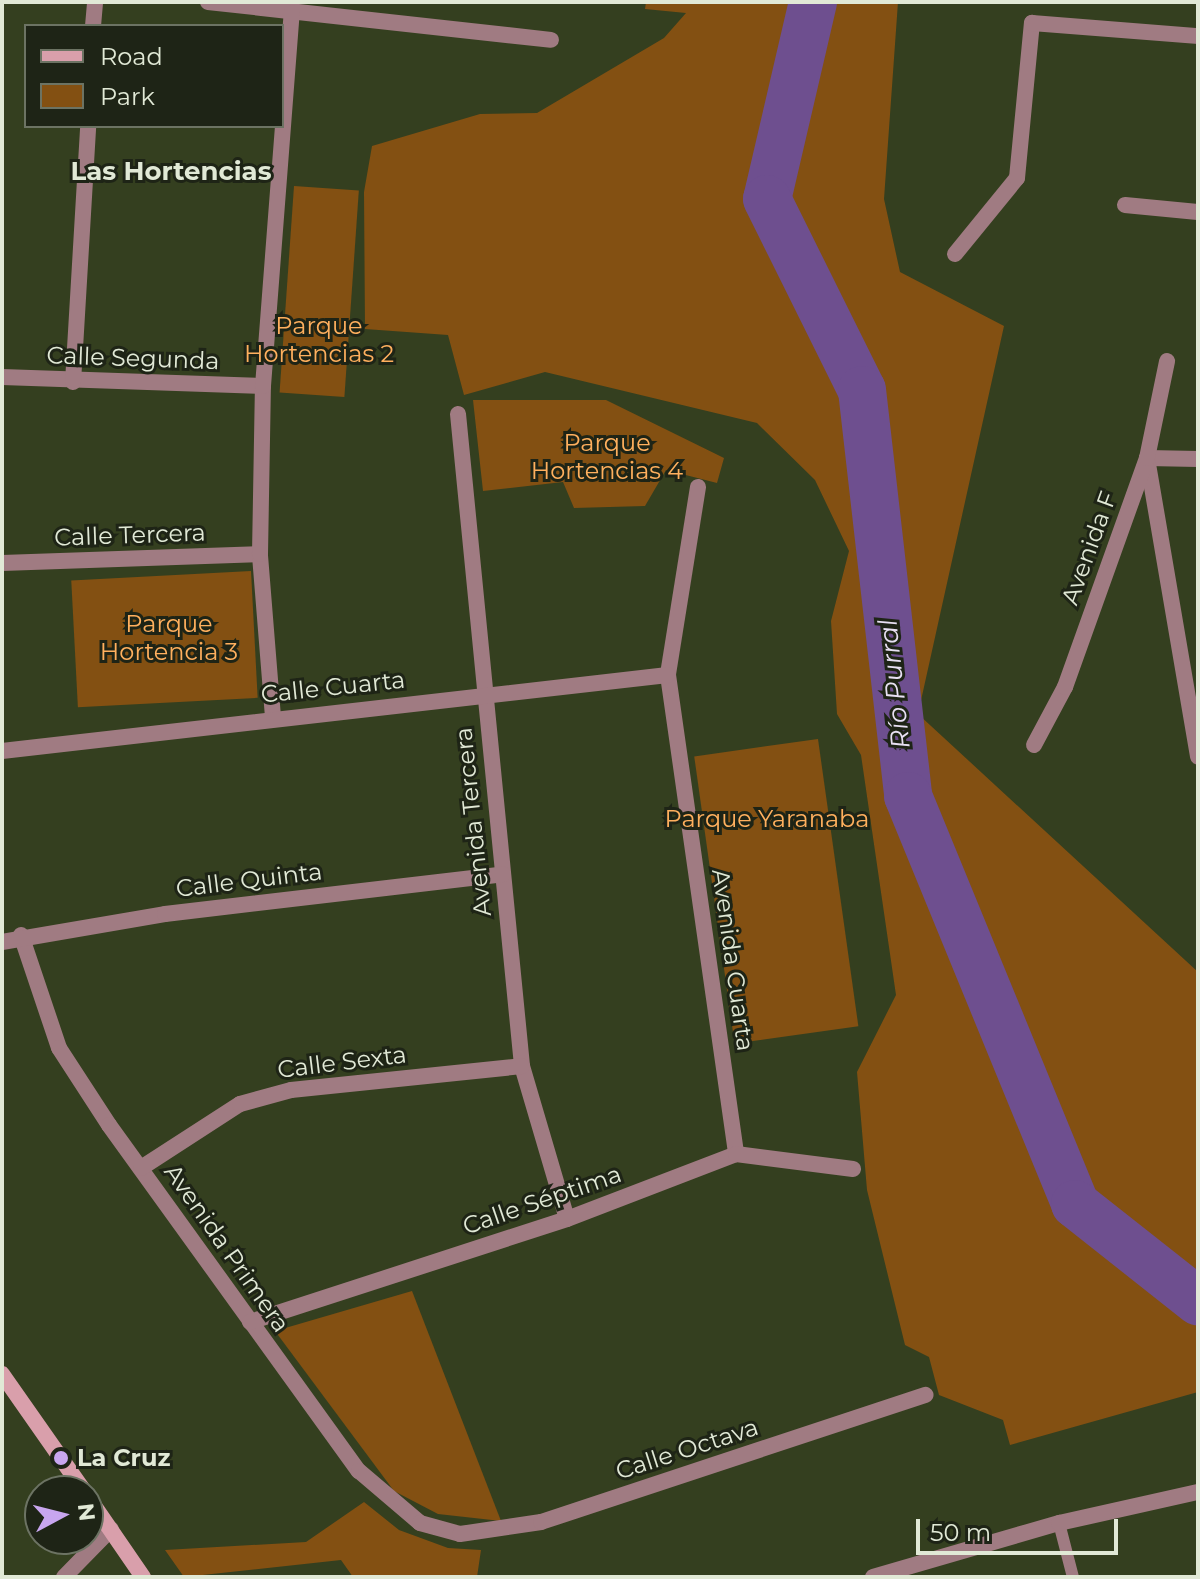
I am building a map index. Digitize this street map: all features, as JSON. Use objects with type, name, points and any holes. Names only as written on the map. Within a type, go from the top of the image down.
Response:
[{"type":"main road","points":[[2,1374],[73,1475]]},
{"type":"main road","points":[[104,1519],[143,1577]]},
{"type":"street","points":[[93,24],[95,2]]},
{"type":"street","points":[[208,2],[551,40]]},
{"type":"street","points":[[284,116],[292,13]]},
{"type":"street","points":[[955,254],[1017,178],[1032,23],[1198,36]]},
{"type":"street","points":[[73,382],[88,128]]},
{"type":"street","points":[[273,717],[260,554],[263,386],[283,128]]},
{"type":"street","points":[[1125,205],[1198,212]]},
{"type":"street","name":"Avenida F","points":[[1034,745],[1065,687],[1147,458],[1167,361]]},
{"type":"street","name":"Calle Segunda","points":[[2,377],[73,382],[263,386]]},
{"type":"street","name":"Avenida Tercera","points":[[458,414],[483,696],[522,1066],[567,1219]]},
{"type":"street","points":[[1198,459],[1147,458],[1198,757]]},
{"type":"street","name":"Avenida Cuarta","points":[[698,487],[668,675],[736,1154]]},
{"type":"street","name":"Calle Tercera","points":[[2,563],[260,554]]},
{"type":"street","name":"Calle Cuarta","points":[[2,751],[273,717],[668,675]]},
{"type":"street","name":"Calle Quinta","points":[[2,942],[21,935],[503,874]]},
{"type":"street","name":"Avenida Primera","points":[[21,935],[59,1048],[250,1322],[389,1502],[420,1523],[460,1534]]},
{"type":"street","name":"Calle Sexta","points":[[141,1168],[240,1104],[291,1090],[522,1066]]},
{"type":"street","name":"Calle Séptima","points":[[250,1322],[567,1219],[736,1154],[853,1169]]},
{"type":"street","name":"Calle Octava","points":[[460,1534],[541,1522],[926,1395]]},
{"type":"street","points":[[873,1577],[896,1574],[1059,1523],[1198,1492]]},
{"type":"street","points":[[64,1577],[111,1529]]},
{"type":"lane","points":[[1059,1523],[1073,1577]]},
{"type":"green space","points":[[646,2],[898,2],[884,199],[900,272],[1004,326],[918,714],[1198,972],[1198,1392],[1010,1445],[1003,1420],[939,1395],[929,1357],[905,1345],[867,1190],[857,1072],[896,995],[861,755],[837,714],[831,621],[849,551],[815,480],[757,423],[545,372],[464,395],[448,335],[365,329],[364,192],[372,146],[480,114],[537,113],[664,38],[686,13],[645,9]]},
{"type":"green space","name":"Parque Hortencias 2","points":[[294,186],[359,191],[344,397],[280,392]]},
{"type":"green space","name":"Parque Hortencias 4","points":[[473,400],[606,400],[724,458],[717,483],[666,470],[645,506],[574,508],[563,482],[483,491]]},
{"type":"green space","name":"Parque Hortencia 3","points":[[251,571],[258,698],[78,707],[71,580]]},
{"type":"green space","name":"Parque Yaranaba","points":[[818,739],[858,1026],[735,1044],[694,756]]},
{"type":"green space","points":[[412,1291],[501,1521],[438,1514],[394,1491],[275,1331]]},
{"type":"green space","points":[[364,1502],[399,1530],[448,1548],[481,1550],[477,1577],[353,1577],[341,1560],[184,1577],[165,1550],[306,1542]]},
{"type":"waterway","name":"Río Purral","points":[[813,2],[767,199],[862,390],[908,796],[1075,1204],[1198,1301]]},
{"type":"place","name":"La Cruz","points":[[61,1458]]},
{"type":"district","name":"Las Hortencias","points":[[171,172]]}]
